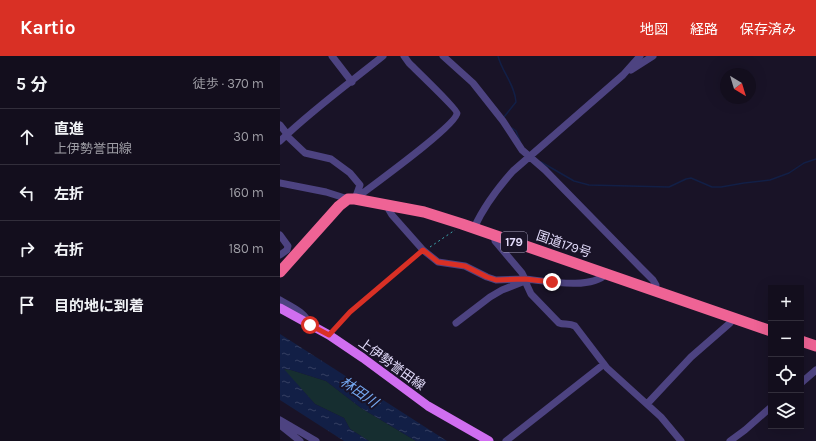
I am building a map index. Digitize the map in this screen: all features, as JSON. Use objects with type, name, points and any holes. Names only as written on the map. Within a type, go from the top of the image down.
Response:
[{"type":"highway","name":"国道179号","points":[[352,199],[424,212],[768,330]]},
{"type":"highway","points":[[280,272],[339,206],[352,199]]},
{"type":"highway","points":[[804,342],[816,346]]},
{"type":"main road","name":"上伊勢誉田線","points":[[280,308],[329,335],[428,406],[489,441]]},
{"type":"street","points":[[332,56],[352,82]]},
{"type":"street","points":[[280,141],[308,115],[352,82],[382,56]]},
{"type":"street","points":[[352,199],[437,136],[454,120],[457,114],[457,111],[448,101],[409,63],[404,56]]},
{"type":"street","points":[[443,56],[473,83],[503,121],[522,150],[530,155],[653,280],[656,285],[654,291]]},
{"type":"street","points":[[474,228],[483,209],[513,171],[622,75],[640,56]]},
{"type":"street","points":[[622,75],[653,56]]},
{"type":"street","points":[[280,126],[305,153],[331,159],[350,173],[360,185],[352,199]]},
{"type":"street","points":[[280,183],[352,199]]},
{"type":"street","points":[[389,205],[389,210],[392,215],[423,250],[438,262],[465,266],[487,277],[504,280],[577,283],[596,281],[606,274]]},
{"type":"street","points":[[280,234],[288,246],[287,250],[280,255]]},
{"type":"street","points":[[494,235],[495,241],[522,273],[531,294],[559,322],[575,326],[604,364],[630,390],[647,404],[681,441]]},
{"type":"street","points":[[456,323],[490,297],[525,280]]},
{"type":"street","points":[[280,300],[302,313],[308,318],[310,325]]},
{"type":"street","points":[[647,404],[674,374],[730,324],[734,318]]},
{"type":"street","points":[[506,441],[604,364]]},
{"type":"street","points":[[804,380],[816,370]]},
{"type":"street","points":[[730,441],[768,410]]},
{"type":"street","points":[[280,420],[316,441]]},
{"type":"street","points":[[280,425],[300,441]]},
{"type":"path","points":[[329,335],[350,312],[423,250],[429,248],[450,234],[462,224]]},
{"type":"green space","points":[[283,369],[326,381],[361,408],[416,441],[369,441],[350,429],[344,418],[315,404]]},
{"type":"water","name":"林田川","points":[[280,334],[447,441],[416,441],[361,408],[326,381],[291,370],[284,369],[315,404],[344,418],[350,429],[369,441],[344,441],[280,400]]},
{"type":"waterway","points":[[498,56],[502,68],[511,84],[516,102],[504,117]]},
{"type":"waterway","points":[[512,128],[516,131],[520,141]]},
{"type":"waterway","points":[[541,162],[574,181],[589,185],[669,187],[691,178],[712,187],[721,187],[770,180],[789,173],[804,163],[816,159]]},
{"type":"route","points":[[310,325],[329,335],[350,312],[366,300],[409,260],[423,250],[438,262],[465,266],[496,280],[525,279],[552,282]]}]
